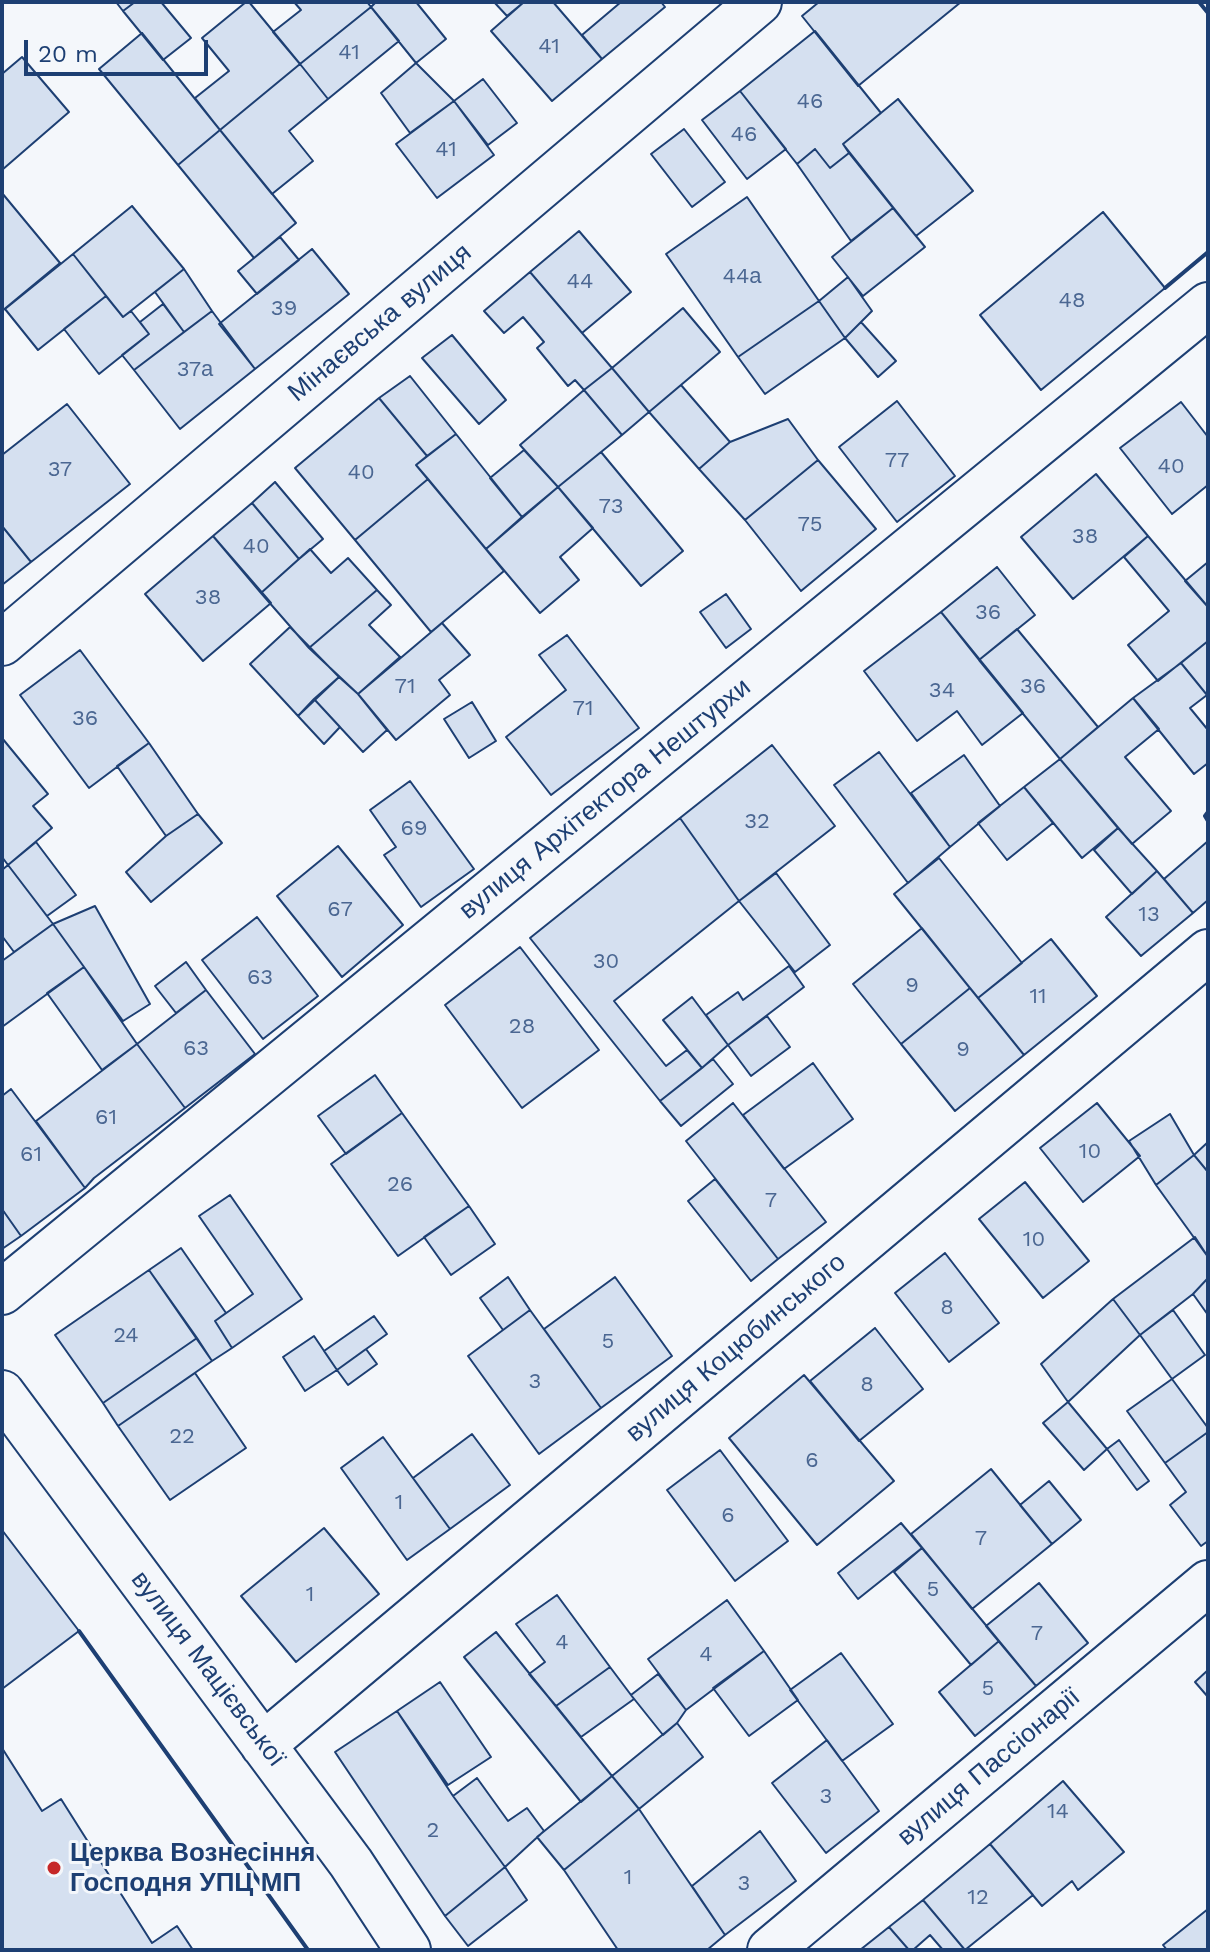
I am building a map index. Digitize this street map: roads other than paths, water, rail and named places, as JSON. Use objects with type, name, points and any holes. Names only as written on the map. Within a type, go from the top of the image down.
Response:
[{"type":"street","name":"Мінаєвська вулиця","points":[[2,643],[759,2]]},
{"type":"street","name":"вулиця Архітектора Нештурхи","points":[[2,1292],[1208,305]]},
{"type":"street","name":"вулиця Коцюбинського","points":[[263,1745],[1208,952]]},
{"type":"street","name":"вулиця Мацієвської","points":[[2,1393],[351,1863],[408,1950]]},
{"type":"street","name":"вулиця Пассіонарії","points":[[770,1950],[1208,1583]]},
{"type":"place","name":"Церква Вознесіння Господня УПЦ МП","points":[[54,1868]]}]
